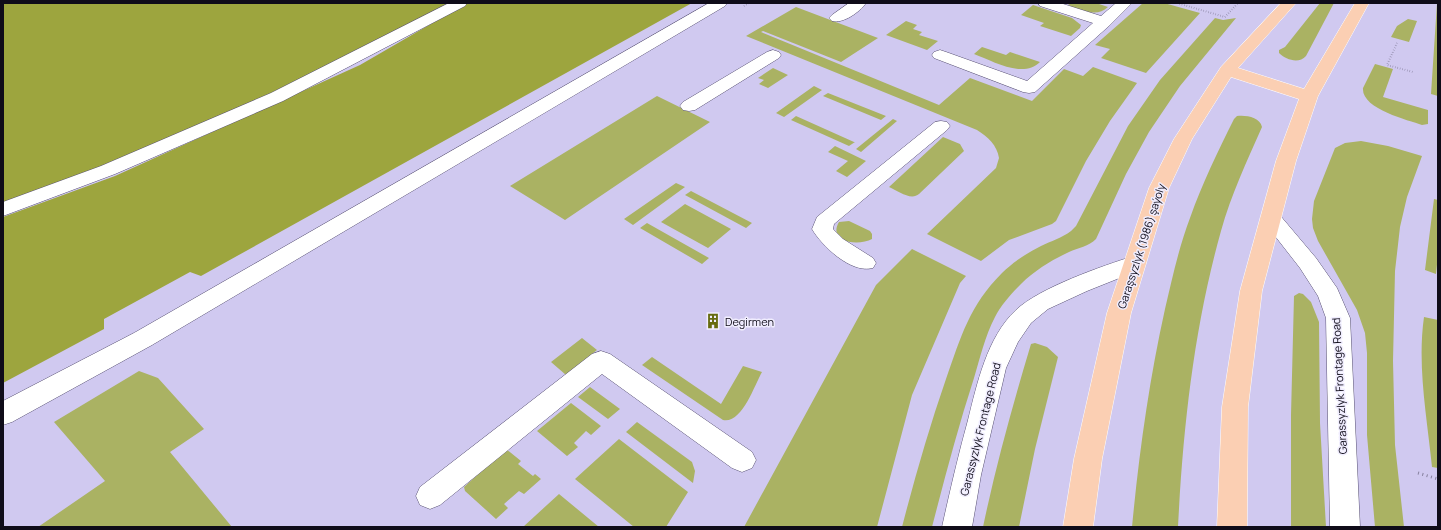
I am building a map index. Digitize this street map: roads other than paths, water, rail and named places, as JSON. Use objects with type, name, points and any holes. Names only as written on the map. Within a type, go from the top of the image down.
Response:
[{"type":"main road","name":"Garaşsyzlyk (1986) şaýoly","points":[[1078,527],[1088,459],[1119,313],[1158,188],[1183,139],[1227,70],[1289,3]]},
{"type":"main road","points":[[1232,527],[1235,407],[1251,291],[1286,161],[1309,96],[1362,3]]},
{"type":"main road","points":[[1227,70],[1309,96]]},
{"type":"street","points":[[3,209],[108,170],[270,100],[334,69],[460,3]]},
{"type":"street","points":[[3,414],[143,339],[720,3]]},
{"type":"street","points":[[837,18],[859,3]]},
{"type":"street","points":[[1045,3],[1105,22]]},
{"type":"street","points":[[940,55],[1029,88],[1125,3]]},
{"type":"street","points":[[689,106],[773,55]]},
{"type":"street","points":[[865,263],[833,243],[825,236],[822,229],[824,222],[831,214],[941,126]]},
{"type":"street","name":"Garassyzlyk Frontage Road","points":[[1271,218],[1308,263],[1329,294],[1338,318],[1345,527]]},
{"type":"street","name":"Garassyzlyk Frontage Road","points":[[957,527],[967,475],[994,368],[1008,338],[1023,316],[1040,303],[1079,285],[1134,264]]},
{"type":"street","points":[[430,496],[601,360],[742,460]]},
{"type":"place","name":"Degirmen","points":[[713,321]]}]
